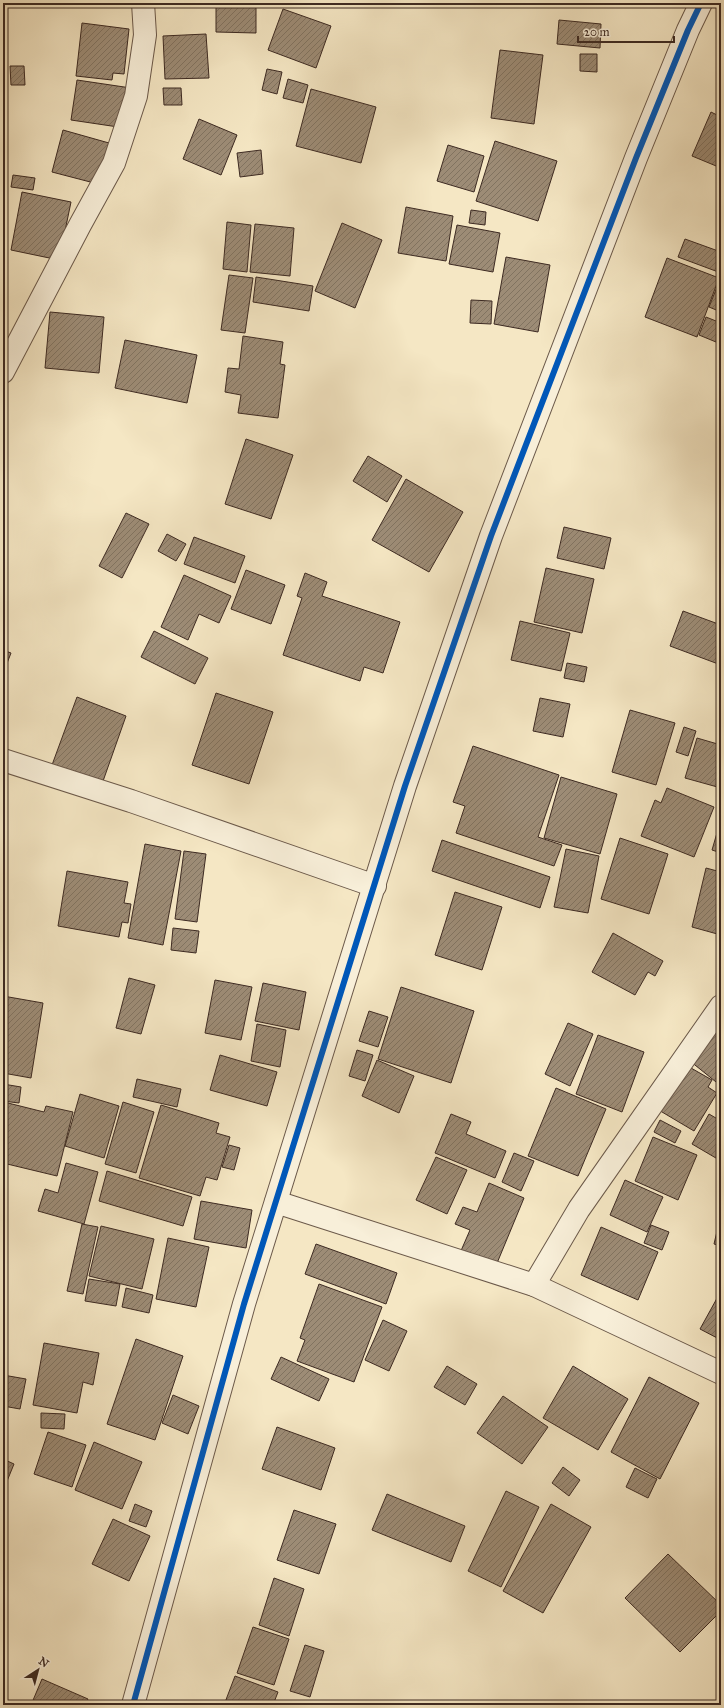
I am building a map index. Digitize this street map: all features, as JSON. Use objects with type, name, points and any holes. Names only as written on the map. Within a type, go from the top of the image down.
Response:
[{"type":"street","points":[[3,372],[114,163],[136,96],[145,35],[143,3]]},
{"type":"street","points":[[133,1705],[244,1304],[405,786],[491,536],[636,158],[688,30],[701,3]]},
{"type":"street","points":[[3,760],[131,801],[375,886]]},
{"type":"street","points":[[534,1285],[579,1209],[721,1006]]},
{"type":"street","points":[[276,1202],[534,1285],[721,1373]]},
{"type":"building","points":[[216,3],[256,3],[256,33],[216,32]]},
{"type":"building","points":[[283,9],[331,26],[316,68],[268,50]]},
{"type":"building","points":[[559,20],[601,24],[600,48],[557,44]]},
{"type":"building","points":[[82,23],[129,29],[124,74],[113,73],[112,80],[76,76]]},
{"type":"building","points":[[206,34],[209,78],[165,79],[163,36]]},
{"type":"building","points":[[500,50],[543,55],[534,124],[491,118]]},
{"type":"building","points":[[580,54],[597,54],[597,72],[580,71]]},
{"type":"building","points":[[10,66],[24,66],[25,85],[11,85]]},
{"type":"building","points":[[267,69],[282,72],[277,94],[262,90]]},
{"type":"building","points":[[288,79],[308,85],[303,103],[283,98]]},
{"type":"building","points":[[77,80],[131,88],[125,128],[71,120]]},
{"type":"building","points":[[163,88],[181,88],[182,105],[164,105]]},
{"type":"building","points":[[311,89],[376,107],[361,163],[296,146]]},
{"type":"building","points":[[711,112],[721,117],[721,168],[692,156]]},
{"type":"building","points":[[199,119],[237,135],[221,175],[183,159]]},
{"type":"building","points":[[63,130],[109,143],[98,184],[52,172]]},
{"type":"building","points":[[495,141],[557,161],[538,221],[476,201]]},
{"type":"building","points":[[448,145],[484,156],[474,192],[437,181]]},
{"type":"building","points":[[261,150],[263,174],[240,177],[237,153]]},
{"type":"building","points":[[13,175],[35,178],[33,190],[11,187]]},
{"type":"building","points":[[22,192],[71,202],[59,260],[11,250]]},
{"type":"building","points":[[406,207],[453,216],[446,261],[398,253]]},
{"type":"building","points":[[471,210],[486,212],[485,225],[469,223]]},
{"type":"building","points":[[227,222],[251,225],[247,272],[223,269]]},
{"type":"building","points":[[342,223],[382,240],[355,308],[315,291]]},
{"type":"building","points":[[255,224],[294,228],[290,276],[250,272]]},
{"type":"building","points":[[457,225],[500,233],[493,272],[449,264]]},
{"type":"building","points":[[685,239],[721,252],[721,273],[678,257]]},
{"type":"building","points":[[506,257],[550,265],[538,332],[494,324]]},
{"type":"building","points":[[667,258],[719,278],[697,337],[645,317]]},
{"type":"building","points":[[229,275],[253,278],[245,333],[221,330]]},
{"type":"building","points":[[256,277],[313,286],[309,311],[253,302]]},
{"type":"building","points":[[721,277],[721,312],[709,307]]},
{"type":"building","points":[[471,300],[492,301],[491,324],[470,323]]},
{"type":"building","points":[[50,312],[104,317],[99,373],[45,368]]},
{"type":"building","points":[[706,317],[721,323],[721,330],[716,342],[699,335]]},
{"type":"building","points":[[243,336],[283,342],[280,364],[285,365],[278,418],[238,413],[241,395],[225,392],[228,368],[239,369]]},
{"type":"building","points":[[125,340],[197,355],[187,403],[115,388]]},
{"type":"building","points":[[246,439],[293,455],[271,519],[225,504]]},
{"type":"building","points":[[368,456],[402,476],[387,502],[353,481]]},
{"type":"building","points":[[406,479],[463,512],[429,572],[372,540]]},
{"type":"building","points":[[126,513],[149,524],[122,578],[99,566]]},
{"type":"building","points":[[564,527],[611,538],[604,569],[557,558]]},
{"type":"building","points":[[167,534],[186,544],[176,561],[158,551]]},
{"type":"building","points":[[194,537],[245,556],[235,583],[184,564]]},
{"type":"building","points":[[546,568],[594,579],[582,633],[534,622]]},
{"type":"building","points":[[246,570],[285,585],[271,624],[231,609]]},
{"type":"building","points":[[305,573],[327,582],[322,596],[400,622],[383,673],[364,667],[360,681],[283,655],[302,598],[297,596]]},
{"type":"building","points":[[184,575],[231,596],[219,623],[199,614],[188,640],[161,627]]},
{"type":"building","points":[[683,611],[721,625],[721,665],[670,646]]},
{"type":"building","points":[[520,621],[570,633],[561,671],[511,660]]},
{"type":"building","points":[[154,631],[208,658],[195,684],[141,657]]},
{"type":"building","points":[[3,650],[11,653],[4,671],[3,671]]},
{"type":"building","points":[[567,663],[587,667],[584,682],[564,678]]},
{"type":"building","points":[[216,693],[273,712],[249,784],[192,765]]},
{"type":"building","points":[[77,697],[126,716],[102,784],[52,765]]},
{"type":"building","points":[[540,698],[570,704],[563,737],[533,731]]},
{"type":"building","points":[[630,710],[675,723],[656,785],[612,772]]},
{"type":"building","points":[[684,727],[696,731],[688,756],[676,752]]},
{"type":"building","points":[[697,738],[721,745],[721,788],[685,778]]},
{"type":"building","points":[[473,746],[559,775],[538,837],[562,845],[554,866],[456,833],[465,806],[453,802]]},
{"type":"building","points":[[561,777],[617,794],[600,854],[544,838]]},
{"type":"building","points":[[667,788],[714,807],[694,857],[641,836],[655,800],[661,803]]},
{"type":"building","points":[[721,819],[721,853],[712,850]]},
{"type":"building","points":[[620,838],[668,854],[649,914],[601,899]]},
{"type":"building","points":[[442,840],[550,877],[540,908],[432,871]]},
{"type":"building","points":[[145,844],[181,851],[163,945],[128,938]]},
{"type":"building","points":[[566,849],[599,856],[588,913],[554,907]]},
{"type":"building","points":[[184,851],[206,854],[197,922],[175,919]]},
{"type":"building","points":[[706,868],[721,872],[721,935],[692,927]]},
{"type":"building","points":[[67,871],[128,882],[124,903],[131,904],[128,923],[122,922],[119,937],[58,926]]},
{"type":"building","points":[[455,892],[502,907],[482,970],[435,955]]},
{"type":"building","points":[[173,928],[199,931],[196,953],[171,950]]},
{"type":"building","points":[[613,933],[663,961],[655,976],[648,972],[635,995],[592,972]]},
{"type":"building","points":[[129,978],[155,985],[141,1034],[116,1028]]},
{"type":"building","points":[[215,980],[252,987],[241,1040],[205,1033]]},
{"type":"building","points":[[263,983],[306,992],[299,1030],[255,1021]]},
{"type":"building","points":[[401,987],[474,1011],[451,1083],[378,1059]]},
{"type":"building","points":[[3,996],[43,1003],[31,1078],[3,1073]]},
{"type":"building","points":[[369,1011],[388,1017],[378,1047],[359,1041]]},
{"type":"building","points":[[568,1023],[593,1034],[570,1086],[545,1074]]},
{"type":"building","points":[[257,1024],[286,1030],[280,1067],[251,1061]]},
{"type":"building","points":[[715,1030],[721,1035],[721,1086],[690,1061]]},
{"type":"building","points":[[598,1035],[644,1052],[622,1112],[576,1094]]},
{"type":"building","points":[[357,1050],[373,1055],[365,1081],[349,1076]]},
{"type":"building","points":[[220,1055],[277,1072],[267,1106],[210,1090]]},
{"type":"building","points":[[377,1060],[414,1076],[399,1113],[362,1096]]},
{"type":"building","points":[[684,1064],[712,1080],[708,1087],[717,1093],[694,1131],[657,1109]]},
{"type":"building","points":[[137,1079],[181,1089],[177,1107],[133,1097]]},
{"type":"building","points":[[3,1084],[21,1087],[19,1103],[3,1101]]},
{"type":"building","points":[[556,1088],[606,1109],[578,1176],[528,1156]]},
{"type":"building","points":[[80,1094],[119,1106],[104,1158],[65,1146]]},
{"type":"building","points":[[4,1102],[44,1112],[46,1106],[73,1112],[57,1176],[3,1163]]},
{"type":"building","points":[[123,1102],[154,1112],[136,1173],[105,1164]]},
{"type":"building","points":[[161,1105],[219,1123],[216,1133],[230,1137],[217,1180],[206,1177],[200,1196],[139,1178]]},
{"type":"building","points":[[451,1114],[471,1122],[466,1134],[506,1151],[495,1178],[435,1153]]},
{"type":"building","points":[[709,1114],[721,1121],[721,1161],[692,1144]]},
{"type":"building","points":[[660,1120],[681,1131],[675,1143],[654,1132]]},
{"type":"building","points":[[653,1137],[697,1155],[678,1200],[635,1181]]},
{"type":"building","points":[[229,1145],[240,1148],[234,1170],[222,1167]]},
{"type":"building","points":[[514,1153],[534,1161],[521,1191],[502,1182]]},
{"type":"building","points":[[436,1157],[467,1170],[447,1214],[416,1200]]},
{"type":"building","points":[[66,1163],[98,1172],[84,1224],[38,1211],[45,1189],[58,1193]]},
{"type":"building","points":[[107,1171],[192,1197],[183,1226],[99,1201]]},
{"type":"building","points":[[625,1180],[663,1197],[647,1232],[610,1215]]},
{"type":"building","points":[[489,1183],[524,1198],[495,1268],[460,1253],[470,1230],[455,1224],[463,1207],[477,1212]]},
{"type":"building","points":[[201,1201],[252,1210],[246,1248],[194,1239]]},
{"type":"building","points":[[721,1214],[721,1246],[714,1244]]},
{"type":"building","points":[[82,1224],[98,1227],[83,1294],[67,1291]]},
{"type":"building","points":[[651,1225],[669,1232],[662,1250],[644,1243]]},
{"type":"building","points":[[101,1226],[154,1239],[142,1289],[89,1276]]},
{"type":"building","points":[[601,1227],[658,1252],[638,1300],[581,1275]]},
{"type":"building","points":[[168,1238],[209,1247],[196,1307],[156,1299]]},
{"type":"building","points":[[316,1244],[397,1273],[386,1304],[305,1274]]},
{"type":"building","points":[[89,1279],[120,1284],[116,1306],[85,1301]]},
{"type":"building","points":[[319,1284],[382,1307],[354,1382],[297,1361],[305,1340],[300,1338]]},
{"type":"building","points":[[126,1288],[153,1295],[149,1313],[122,1307]]},
{"type":"building","points":[[721,1291],[721,1340],[700,1329]]},
{"type":"building","points":[[383,1320],[407,1331],[389,1371],[365,1360]]},
{"type":"building","points":[[136,1339],[183,1356],[155,1440],[107,1424]]},
{"type":"building","points":[[44,1343],[99,1353],[93,1385],[83,1382],[77,1413],[33,1405]]},
{"type":"building","points":[[281,1357],[329,1379],[319,1401],[271,1379]]},
{"type":"building","points":[[447,1366],[477,1384],[465,1405],[434,1387]]},
{"type":"building","points":[[573,1366],[628,1399],[598,1450],[543,1418]]},
{"type":"building","points":[[3,1375],[26,1379],[20,1409],[3,1406]]},
{"type":"building","points":[[649,1377],[699,1403],[660,1479],[611,1452]]},
{"type":"building","points":[[173,1395],[199,1406],[188,1434],[162,1423]]},
{"type":"building","points":[[503,1396],[548,1427],[522,1464],[477,1433]]},
{"type":"building","points":[[41,1413],[65,1414],[64,1429],[41,1428]]},
{"type":"building","points":[[277,1427],[335,1448],[321,1490],[262,1469]]},
{"type":"building","points":[[48,1432],[86,1445],[72,1487],[34,1474]]},
{"type":"building","points":[[94,1442],[142,1462],[122,1509],[75,1490]]},
{"type":"building","points":[[3,1459],[14,1464],[3,1491]]},
{"type":"building","points":[[563,1467],[580,1480],[569,1496],[552,1483]]},
{"type":"building","points":[[635,1468],[657,1479],[648,1498],[626,1487]]},
{"type":"building","points":[[506,1491],[539,1507],[501,1587],[468,1571]]},
{"type":"building","points":[[387,1494],[465,1526],[451,1562],[372,1530]]},
{"type":"building","points":[[135,1504],[152,1511],[146,1527],[129,1521]]},
{"type":"building","points":[[551,1504],[591,1527],[543,1613],[503,1591]]},
{"type":"building","points":[[294,1510],[336,1524],[319,1574],[277,1560]]},
{"type":"building","points":[[113,1519],[150,1536],[129,1581],[92,1564]]},
{"type":"building","points":[[668,1554],[721,1605],[721,1611],[680,1652],[625,1598]]},
{"type":"building","points":[[274,1578],[304,1589],[289,1636],[259,1625]]},
{"type":"building","points":[[253,1627],[289,1639],[274,1685],[237,1673]]},
{"type":"building","points":[[305,1645],[324,1651],[310,1697],[290,1691]]},
{"type":"building","points":[[235,1676],[278,1692],[273,1705],[224,1705]]},
{"type":"building","points":[[42,1679],[88,1699],[85,1705],[31,1705]]},
{"type":"cycle path","points":[[133,1705],[244,1304],[405,786],[491,536],[636,158],[688,30],[701,3]]}]
